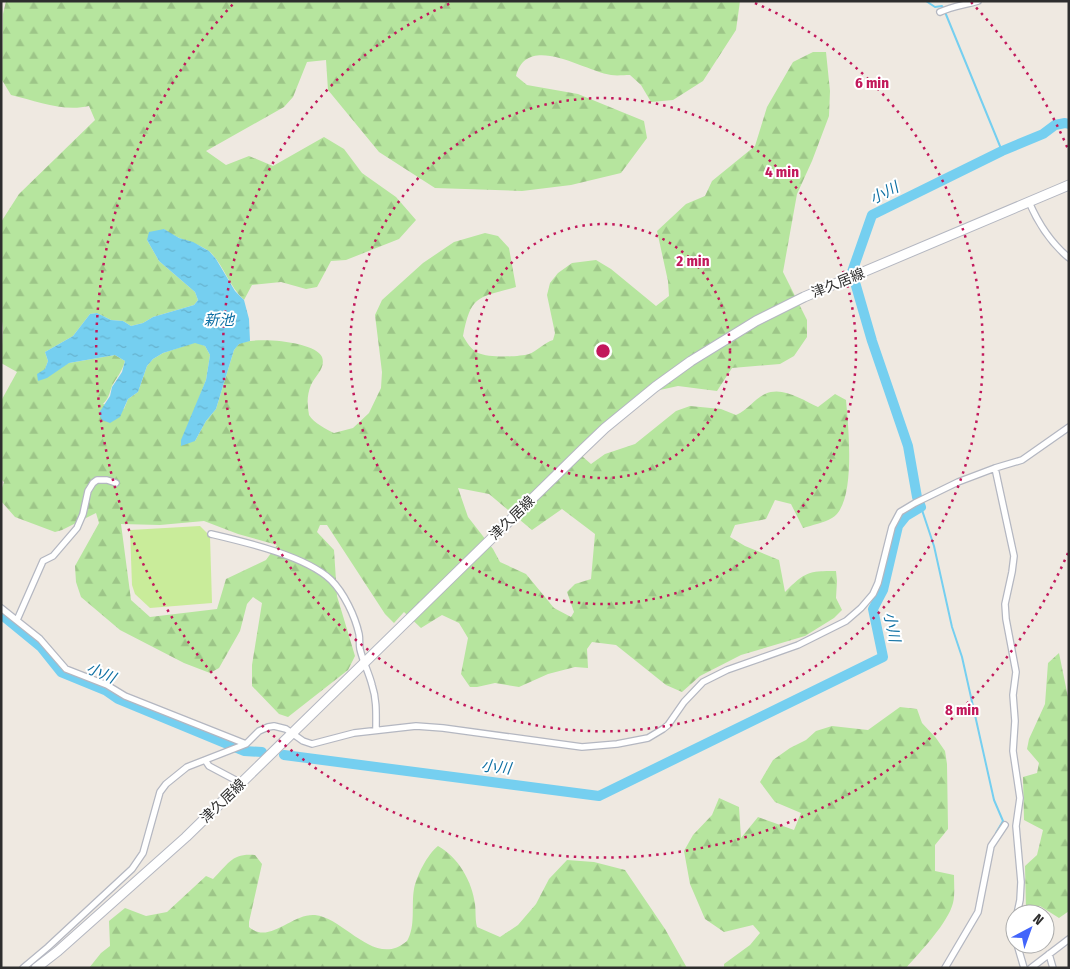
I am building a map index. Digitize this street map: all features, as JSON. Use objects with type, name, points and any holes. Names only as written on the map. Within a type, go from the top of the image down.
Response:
[{"type":"main road","name":"津久居線","points":[[36,968],[58,951],[186,837],[588,445],[655,387],[691,362],[780,308],[1069,184]]},
{"type":"street","points":[[940,12],[958,4],[978,1]]},
{"type":"street","points":[[1029,202],[1037,221],[1069,258]]},
{"type":"street","points":[[24,968],[132,869],[143,853],[160,792],[166,784],[187,767],[240,747],[259,731],[274,726],[292,732],[303,741],[312,744],[354,733],[416,726],[582,747],[625,743],[648,738],[663,729],[695,689],[713,676],[798,645],[846,621],[873,594],[878,583],[894,520],[900,512],[958,482],[1022,460],[1069,427]]},
{"type":"street","points":[[995,468],[1014,556],[1005,604],[1016,672],[1013,695],[1015,721],[1013,751],[1020,798],[1016,826],[1021,882],[1019,904]]},
{"type":"street","points":[[17,620],[43,561],[53,556],[77,528],[83,514],[88,491],[94,482],[107,480],[116,483]]},
{"type":"street","points":[[211,534],[256,545],[303,563],[332,581],[340,591],[351,612],[359,634],[360,649],[372,684],[376,703],[376,730]]},
{"type":"street","points":[[1,608],[40,639],[66,669],[107,685],[125,696],[240,747]]},
{"type":"street","points":[[205,760],[209,766],[241,783]]},
{"type":"street","points":[[945,968],[975,918],[991,846],[1005,825]]},
{"type":"street","points":[[124,878],[128,889]]},
{"type":"street","points":[[1055,950],[1069,939]]},
{"type":"street","points":[[1020,954],[1024,968]]},
{"type":"street","points":[[1031,968],[1049,954],[1053,968]]},
{"type":"green space","points":[[6,1],[740,1],[736,30],[703,81],[673,100],[651,102],[641,85],[630,75],[611,75],[544,55],[532,57],[522,63],[516,76],[527,85],[578,94],[644,121],[647,138],[621,173],[571,185],[522,191],[435,188],[379,152],[328,90],[326,60],[307,62],[293,97],[284,107],[206,151],[226,165],[249,156],[273,166],[324,137],[344,149],[362,173],[396,197],[416,220],[399,239],[346,260],[331,261],[317,287],[306,289],[281,282],[252,285],[244,300],[210,252],[164,229],[147,240],[159,261],[195,292],[198,300],[194,305],[153,317],[143,323],[131,326],[123,321],[111,320],[97,313],[90,314],[73,336],[45,352],[48,361],[45,369],[115,355],[125,361],[108,398],[103,404],[124,409],[128,399],[138,392],[147,366],[153,359],[163,353],[196,342],[205,346],[210,355],[206,380],[194,411],[195,441],[206,421],[216,409],[234,350],[239,344],[257,340],[297,344],[317,352],[322,357],[323,365],[309,390],[309,415],[317,423],[334,433],[353,428],[369,413],[381,388],[382,372],[375,315],[382,300],[423,263],[454,242],[485,233],[498,236],[509,248],[516,287],[493,293],[478,300],[469,312],[466,322],[463,336],[473,350],[483,355],[529,354],[553,340],[555,333],[547,295],[550,283],[558,273],[572,263],[596,260],[611,269],[656,306],[669,296],[668,281],[657,231],[686,204],[705,196],[712,181],[755,146],[767,107],[793,62],[813,52],[826,52],[830,91],[829,116],[797,194],[783,272],[807,320],[807,337],[794,356],[780,364],[732,368],[717,391],[678,386],[637,395],[575,450],[591,464],[605,454],[635,444],[676,411],[690,406],[721,409],[736,415],[761,396],[772,392],[792,395],[818,407],[835,394],[846,400],[849,463],[845,497],[840,510],[829,520],[803,528],[791,504],[775,500],[766,519],[735,525],[730,537],[745,546],[779,560],[785,592],[797,580],[808,574],[819,571],[836,571],[836,598],[842,610],[834,618],[805,636],[741,655],[700,676],[682,692],[666,685],[616,645],[592,642],[587,649],[588,668],[575,667],[548,674],[519,687],[495,683],[470,687],[461,674],[468,638],[459,623],[442,615],[421,628],[404,612],[394,623],[385,614],[327,525],[320,525],[317,532],[334,550],[337,596],[355,656],[348,670],[288,717],[279,714],[252,686],[252,665],[262,603],[253,597],[247,604],[240,631],[219,668],[210,673],[184,663],[120,630],[81,597],[76,582],[75,566],[99,523],[96,513],[55,532],[15,517],[1,501],[1,491],[4,482],[1,479],[1,401],[17,372],[1,363],[3,328],[1,314],[1,222],[19,194],[95,120],[89,106],[60,107],[11,95],[2,80],[3,14]],"holes":[[[458,488],[489,494],[532,530],[562,509],[595,534],[591,579],[575,584],[567,592],[574,612],[571,617],[554,608],[526,574],[500,562],[493,549],[468,517]],[[204,521],[238,534],[277,545],[266,560],[226,579],[217,609],[150,617],[131,600],[121,524],[160,525]]]},
{"type":"green space","points":[[200,526],[210,536],[212,603],[150,608],[135,594],[132,585],[130,530]]},
{"type":"green space","points":[[1059,653],[1069,702],[1069,911],[1059,918],[1055,915],[1055,904],[1026,904],[1025,866],[1037,855],[1043,830],[1024,820],[1023,777],[1037,773],[1039,763],[1027,749],[1029,739],[1045,704],[1048,663]]},
{"type":"green space","points":[[900,707],[917,709],[922,723],[945,751],[948,829],[935,845],[935,871],[954,875],[954,893],[950,911],[940,928],[906,968],[724,968],[724,964],[750,945],[760,933],[753,925],[724,932],[705,919],[690,884],[684,851],[693,835],[712,815],[719,798],[739,807],[741,838],[758,817],[794,830],[801,813],[775,802],[760,782],[773,760],[806,740],[816,731],[832,726],[868,730]]},
{"type":"green space","points":[[438,846],[452,856],[467,878],[475,904],[477,927],[500,937],[518,925],[536,904],[549,879],[567,860],[594,862],[625,870],[665,929],[687,968],[89,968],[101,953],[110,946],[109,921],[125,908],[146,916],[167,912],[206,876],[213,879],[231,860],[247,855],[255,855],[262,864],[249,927],[257,932],[273,931],[298,919],[315,915],[338,924],[372,946],[383,949],[395,948],[407,941],[410,935],[415,884],[426,860]]},
{"type":"water","name":"新池","points":[[164,229],[209,251],[216,259],[235,291],[244,300],[249,319],[250,341],[239,344],[234,350],[216,409],[206,421],[195,441],[181,446],[181,440],[206,380],[210,355],[205,346],[195,343],[163,353],[153,359],[147,366],[138,392],[128,399],[120,417],[110,423],[102,420],[99,413],[122,372],[125,361],[115,355],[69,363],[47,378],[38,381],[37,374],[45,369],[48,361],[45,352],[73,336],[90,314],[97,313],[111,320],[123,321],[131,326],[143,323],[153,317],[194,305],[198,300],[195,292],[159,261],[147,240],[149,232]]},
{"type":"waterway","points":[[926,1],[935,7],[942,6],[943,8]]},
{"type":"waterway","points":[[945,12],[1002,151]]},
{"type":"waterway","name":"小川","points":[[284,755],[599,796],[883,657],[873,609],[883,590],[898,526],[906,516],[921,507],[917,497],[908,446],[872,341],[852,272],[872,215],[1002,151],[1043,134],[1055,125],[1069,124]]},
{"type":"waterway","points":[[921,507],[934,546],[952,627],[962,657],[994,800],[1003,821],[996,833]]},
{"type":"waterway","name":"小川","points":[[1,614],[41,647],[61,672],[105,690],[118,699],[244,751],[262,752]]}]
